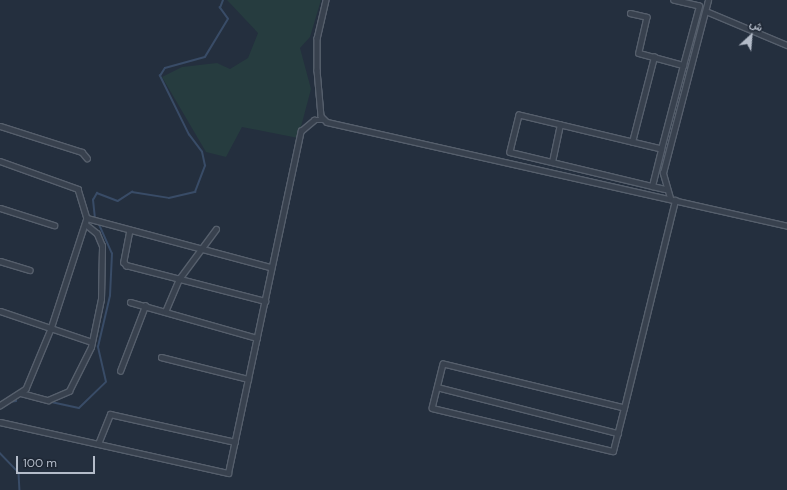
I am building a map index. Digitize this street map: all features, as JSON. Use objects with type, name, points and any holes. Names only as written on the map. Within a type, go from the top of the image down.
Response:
[{"type":"street","points":[[323,120],[317,44],[326,0]]},
{"type":"street","points":[[652,186],[699,6],[674,0]]},
{"type":"street","points":[[673,199],[665,189],[663,173],[708,0]]},
{"type":"street","points":[[706,10],[787,45]]},
{"type":"street","points":[[630,14],[647,18],[639,53],[683,65]]},
{"type":"street","points":[[632,142],[654,57]]},
{"type":"street","points":[[658,193],[652,186],[510,152],[519,115],[661,149]]},
{"type":"street","points":[[0,422],[228,472],[265,301],[270,267],[301,131],[314,120],[323,120],[658,193],[673,199],[787,226]]},
{"type":"street","points":[[552,162],[560,125]]},
{"type":"street","points":[[0,126],[82,152],[87,158]]},
{"type":"street","points":[[0,161],[78,189],[87,218],[86,225],[51,329],[21,393],[0,406]]},
{"type":"street","points":[[658,193],[665,189]]},
{"type":"street","points":[[624,408],[443,364],[432,408],[613,451],[624,408],[673,199]]},
{"type":"street","points":[[0,208],[54,226]]},
{"type":"street","points":[[87,218],[270,267]]},
{"type":"street","points":[[21,393],[48,400],[69,391],[81,372],[92,342],[101,299],[102,246],[97,234],[86,225]]},
{"type":"street","points":[[165,312],[179,279],[216,229]]},
{"type":"street","points":[[130,230],[125,264],[265,301]]},
{"type":"street","points":[[0,261],[30,270]]},
{"type":"street","points":[[130,302],[257,338]]},
{"type":"street","points":[[120,371],[145,306]]},
{"type":"street","points":[[0,311],[92,342]]},
{"type":"street","points":[[161,356],[248,379]]},
{"type":"street","points":[[437,387],[618,433]]},
{"type":"street","points":[[98,444],[110,414],[235,442]]},
{"type":"green space","points":[[227,0],[321,0],[310,37],[300,48],[311,89],[298,138],[242,127],[226,157],[206,152],[162,77],[182,67],[217,63],[230,69],[248,58],[258,33]]},
{"type":"waterway","points":[[95,219],[93,200],[97,193],[118,201],[132,192],[169,198],[195,192],[205,166],[202,152],[189,135],[160,76],[165,68],[205,57],[228,19],[220,8],[223,0]]},
{"type":"waterway","points":[[19,395],[79,408],[106,382],[98,347],[110,296],[112,254],[98,223]]},
{"type":"waterway","points":[[9,402],[16,401],[16,398]]},
{"type":"waterway","points":[[0,453],[19,473],[20,490]]}]
